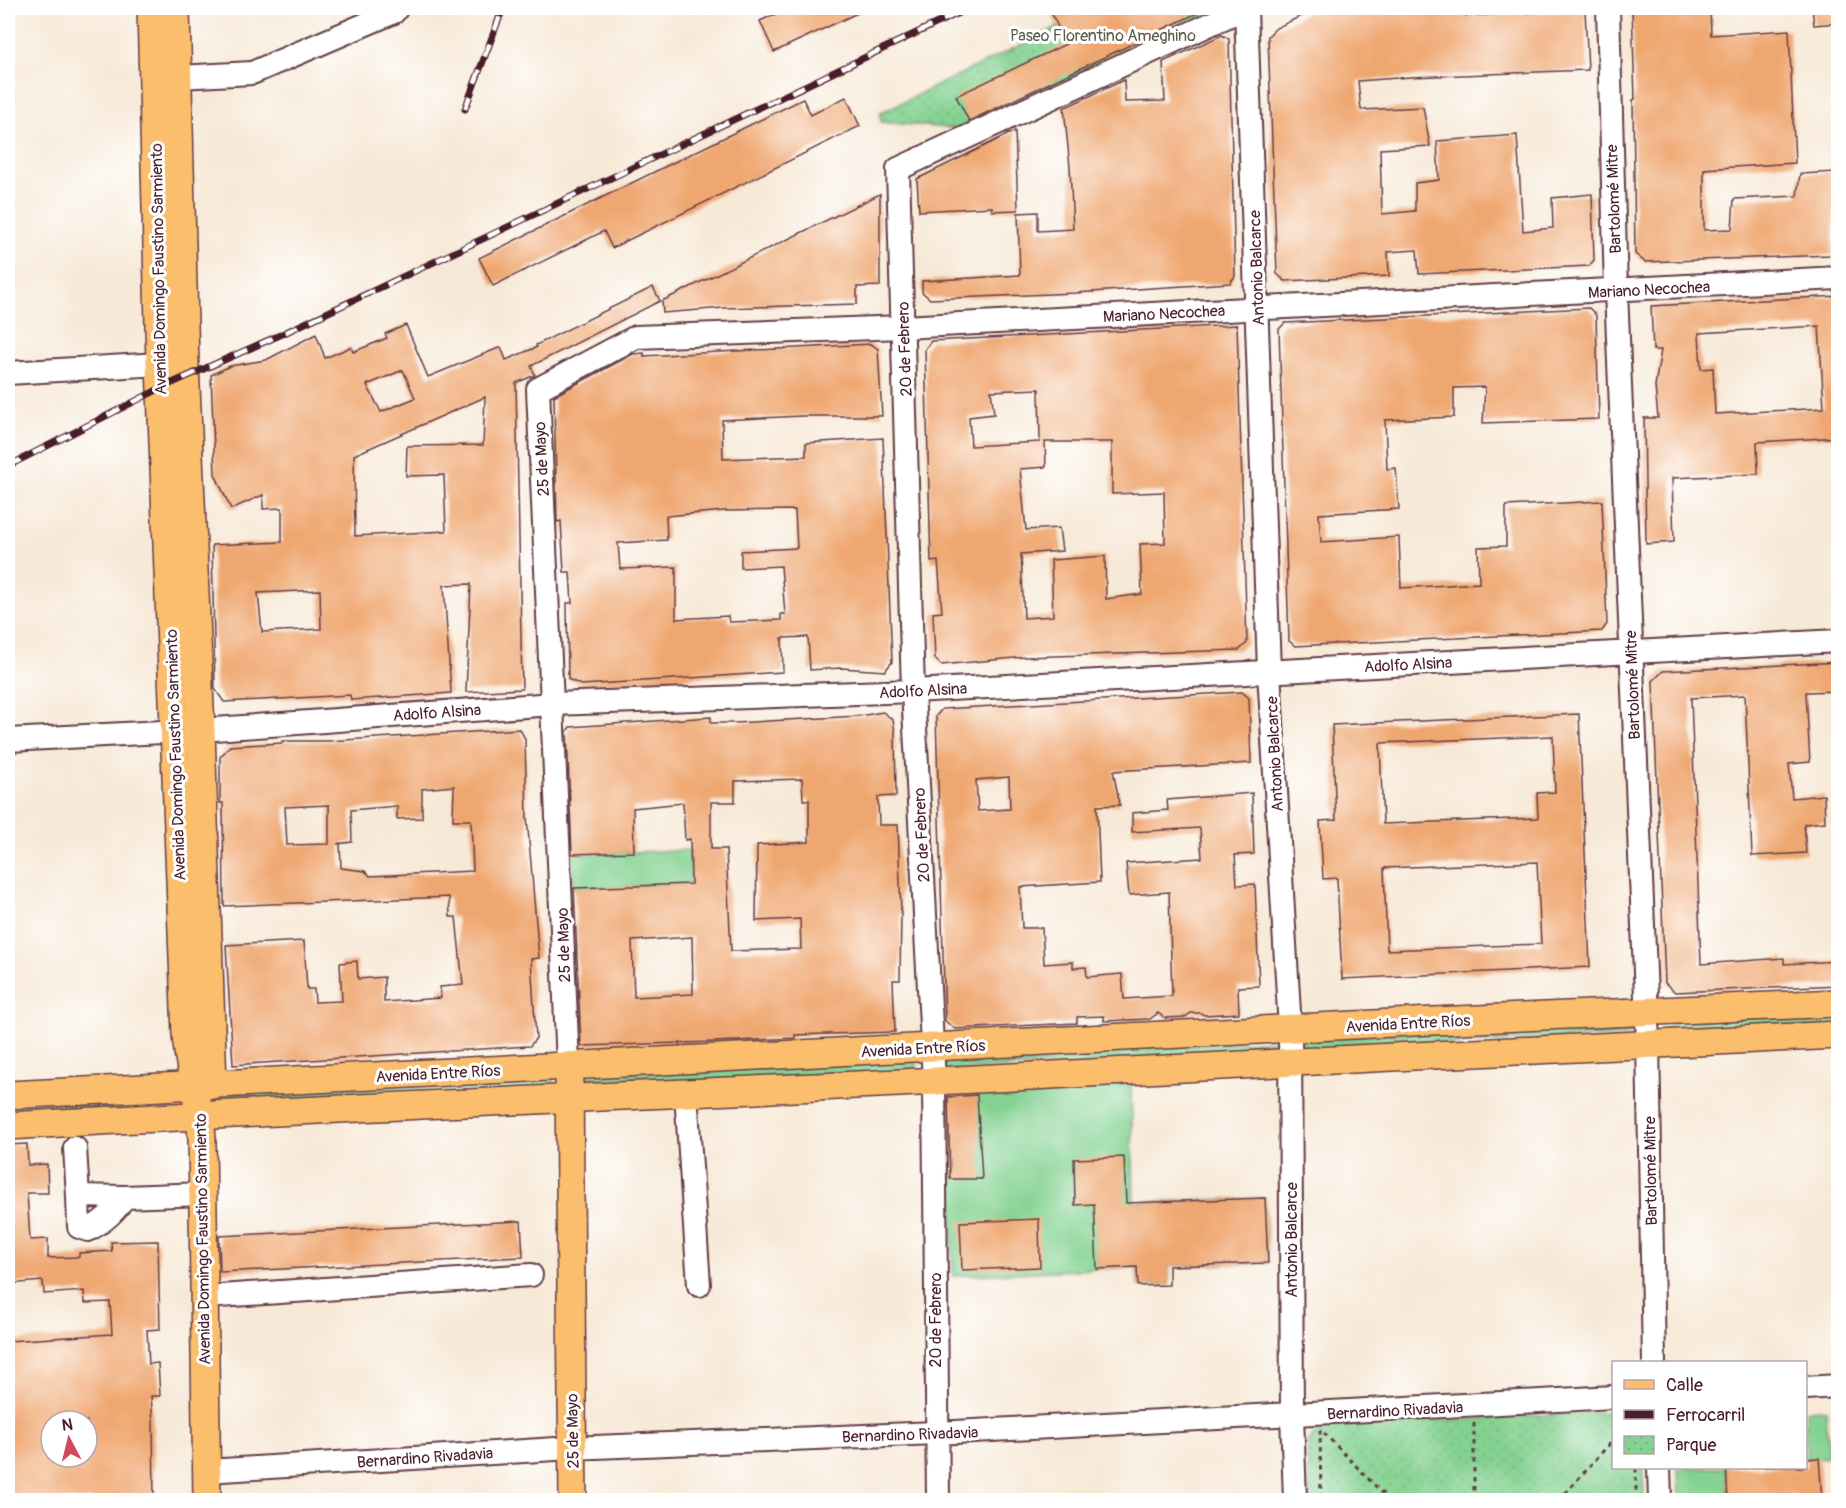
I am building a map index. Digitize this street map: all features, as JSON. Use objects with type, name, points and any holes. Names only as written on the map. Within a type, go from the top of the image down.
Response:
[{"type":"main road","name":"Avenida Domingo Faustino Sarmiento","points":[[152,8],[172,364],[203,1086],[201,1115],[207,1500]]},
{"type":"main road","name":"Avenida Domingo Faustino Sarmiento","points":[[172,364],[179,77],[176,8]]},
{"type":"main road","name":"Avenida Entre Ríos","points":[[8,1095],[568,1065],[1839,1003]]},
{"type":"main road","name":"Avenida Entre Ríos","points":[[8,1126],[1839,1035]]},
{"type":"main road","name":"25 de Mayo","points":[[568,1065],[573,1500]]},
{"type":"street","points":[[179,77],[252,73],[394,12],[396,8]]},
{"type":"street","points":[[1223,13],[1246,8]]},
{"type":"street","name":"Antonio Balcarce","points":[[1246,8],[1269,671],[1290,1029],[1292,1423],[1295,1500]]},
{"type":"street","name":"Bartolomé Mitre","points":[[1608,8],[1616,291],[1648,1043],[1654,1361]]},
{"type":"street","name":"20 de Febrero","points":[[938,1500],[934,1081],[913,691],[898,169],[1223,13]]},
{"type":"street","name":"Mariano Necochea","points":[[538,389],[636,337],[903,327],[1839,278]]},
{"type":"street","points":[[8,373],[172,364]]},
{"type":"street","name":"25 de Mayo","points":[[538,389],[568,1065]]},
{"type":"street","name":"Adolfo Alsina","points":[[8,740],[188,730],[553,704],[913,691],[1839,641]]},
{"type":"street","points":[[686,1093],[699,1286]]},
{"type":"street","points":[[75,1148],[80,1227],[88,1230],[104,1221],[124,1197]]},
{"type":"street","points":[[78,1196],[204,1194]]},
{"type":"street","points":[[205,1297],[531,1275]]},
{"type":"street","points":[[1807,1388],[1839,1386]]},
{"type":"street","name":"Bernardino Rivadavia","points":[[207,1471],[571,1448],[936,1433],[1292,1423],[1612,1397]]},
{"type":"street","points":[[1659,1469],[1660,1500]]},
{"type":"path","points":[[1292,1423],[1320,1429],[1389,1500]]},
{"type":"path","points":[[1474,1424],[1474,1500]]},
{"type":"path","points":[[1320,1429],[1321,1500]]},
{"type":"path","points":[[1559,1500],[1612,1441]]},
{"type":"path","points":[[1636,1469],[1636,1500]]},
{"type":"green space","name":"Paseo Florentino Ameghino","points":[[1097,8],[1213,8],[1209,16],[960,129],[881,122],[880,113]]},
{"type":"green space","points":[[690,850],[691,884],[573,888],[572,854]]},
{"type":"green space","points":[[1838,1012],[1838,1026],[1665,1035],[1665,1021]]},
{"type":"green space","points":[[1636,1021],[1637,1035],[1303,1052],[1302,1038]]},
{"type":"green space","points":[[1277,1040],[1277,1054],[943,1071],[943,1058]]},
{"type":"green space","points":[[917,1058],[917,1072],[583,1089],[583,1076]]},
{"type":"green space","points":[[554,1076],[554,1090],[220,1107],[220,1093]]},
{"type":"green space","points":[[1131,1083],[1134,1202],[1265,1198],[1268,1263],[1169,1266],[1169,1285],[1138,1286],[1137,1267],[953,1276],[948,1097],[961,1089]]},
{"type":"green space","points":[[173,1095],[174,1109],[8,1117],[8,1103]]},
{"type":"green space","points":[[1826,1409],[1829,1457],[1807,1459],[1807,1410]]},
{"type":"green space","points":[[1612,1412],[1612,1469],[1643,1469],[1644,1500],[1309,1500],[1307,1442],[1323,1426]]},
{"type":"green space","points":[[1678,1469],[1726,1469],[1728,1500],[1679,1500]]},
{"type":"building","points":[[789,8],[868,8],[774,52],[760,21]]},
{"type":"building","points":[[1049,8],[1208,8],[969,121],[956,96],[1066,44]]},
{"type":"building","points":[[1318,8],[1465,8],[1466,16],[1585,10],[1588,70],[1358,81],[1361,110],[1423,107],[1430,146],[1380,149],[1382,214],[1415,211],[1415,183],[1439,180],[1437,141],[1517,135],[1523,231],[1553,228],[1552,198],[1592,194],[1594,260],[1589,266],[1419,274],[1417,250],[1388,252],[1389,276],[1285,281],[1277,274],[1268,36],[1276,28]]},
{"type":"building","points":[[1632,8],[1710,8],[1711,35],[1789,30],[1795,163],[1704,169],[1704,230],[1732,229],[1734,199],[1797,196],[1800,174],[1836,172],[1832,255],[1645,262],[1635,254],[1633,100],[1635,99]]},
{"type":"building","points":[[1812,8],[1839,8],[1839,23],[1814,25]]},
{"type":"building","points":[[1222,35],[1229,39],[1235,276],[1230,283],[930,299],[922,292],[922,281],[1020,275],[1018,213],[1038,212],[1038,231],[1073,229],[1064,108],[1124,80],[1125,102],[1165,101],[1163,62]]},
{"type":"building","points":[[846,97],[860,126],[612,248],[604,231],[493,286],[479,258],[803,99],[811,115]]},
{"type":"building","points":[[1015,131],[1018,210],[992,211],[992,207],[919,211],[917,179]]},
{"type":"building","points":[[880,194],[880,286],[857,287],[857,304],[724,308],[663,313],[662,301]]},
{"type":"building","points":[[653,287],[660,301],[531,366],[535,375],[516,383],[522,689],[466,692],[471,584],[444,585],[451,693],[351,700],[350,695],[224,702],[215,689],[212,545],[282,542],[282,508],[263,509],[263,495],[231,509],[215,474],[211,375],[230,366],[266,360],[316,334],[325,358],[351,347],[353,352],[387,338],[385,334],[406,325],[428,377],[501,347],[506,360],[537,347],[536,345]],"holes":[[[403,370],[415,398],[381,412],[367,385]],[[485,397],[483,445],[407,446],[406,476],[444,475],[446,531],[355,536],[354,455]],[[320,590],[321,629],[262,632],[258,593]]]},
{"type":"building","points":[[1839,296],[1839,437],[1757,442],[1758,474],[1672,478],[1674,542],[1646,544],[1644,418],[1658,418],[1655,386],[1661,350],[1653,350],[1651,306]],"holes":[[[1819,326],[1824,408],[1715,414],[1713,368],[1701,369],[1699,333]]]},
{"type":"building","points":[[1589,308],[1596,315],[1599,419],[1483,423],[1485,387],[1454,388],[1454,417],[1385,420],[1387,469],[1396,468],[1399,509],[1319,514],[1321,542],[1399,537],[1401,588],[1479,583],[1478,547],[1506,546],[1506,506],[1602,501],[1607,624],[1602,631],[1295,646],[1289,641],[1279,329],[1285,323]]},
{"type":"building","points":[[1237,325],[1247,643],[1239,650],[1025,657],[941,665],[935,659],[933,613],[942,612],[938,561],[931,562],[925,349],[931,341]],"holes":[[[1039,389],[1040,442],[971,446],[969,417],[994,414],[991,391]],[[1045,442],[1112,442],[1112,494],[1164,492],[1165,543],[1140,544],[1142,594],[1106,599],[1105,556],[1051,560],[1053,616],[1024,618],[1021,554],[1062,551],[1059,528],[1026,530],[1020,469],[1046,467]]]},
{"type":"building","points":[[871,344],[878,349],[882,416],[803,416],[722,420],[723,459],[806,456],[806,443],[883,438],[892,662],[885,671],[841,668],[810,670],[808,637],[782,638],[783,672],[581,685],[568,679],[567,603],[572,603],[570,572],[564,572],[561,521],[557,522],[554,396],[633,354],[644,353],[644,356]],"holes":[[[795,510],[797,548],[741,551],[741,568],[781,566],[785,614],[781,614],[781,620],[729,622],[728,616],[676,619],[676,567],[620,569],[618,543],[667,540],[666,516],[725,511]]]},
{"type":"building","points":[[1839,662],[1839,691],[1806,692],[1810,762],[1789,764],[1792,798],[1824,795],[1825,822],[1804,824],[1806,853],[1752,856],[1745,695],[1691,698],[1701,964],[1784,958],[1784,964],[1839,961],[1839,985],[1675,992],[1665,983],[1653,681],[1663,671]]},
{"type":"building","points":[[1242,692],[1249,698],[1251,763],[1113,771],[1120,805],[1097,806],[1100,882],[1020,887],[1022,928],[1042,928],[1044,964],[1073,962],[1073,968],[1086,967],[1087,977],[1122,974],[1124,999],[1172,996],[1169,892],[1129,895],[1126,863],[1202,858],[1200,828],[1132,832],[1132,813],[1168,810],[1167,800],[1252,793],[1254,854],[1235,855],[1237,885],[1255,884],[1259,986],[1238,987],[1239,1013],[1204,1015],[1191,1013],[1185,1017],[1165,1018],[1158,1013],[1150,1019],[1104,1021],[1104,1016],[1077,1017],[1077,1023],[955,1029],[945,1021],[936,716],[942,709]],"holes":[[[1009,777],[1010,809],[978,811],[976,780]]]},
{"type":"building","points":[[883,712],[893,720],[895,732],[896,796],[878,797],[879,825],[898,825],[901,913],[900,980],[893,980],[895,1032],[795,1035],[795,1038],[715,1042],[581,1046],[574,888],[691,884],[690,839],[685,840],[683,803],[633,808],[634,852],[572,854],[567,731],[570,727],[711,717],[711,723],[735,723],[859,716]],"holes":[[[802,779],[803,800],[809,800],[809,842],[757,845],[756,921],[800,919],[801,949],[731,951],[726,849],[711,849],[711,802],[735,802],[735,781]],[[692,937],[693,994],[634,997],[632,941]]]},
{"type":"building","points":[[1579,714],[1590,967],[1342,979],[1337,878],[1323,879],[1320,821],[1336,820],[1332,725]],"holes":[[[1553,736],[1555,792],[1537,793],[1538,818],[1383,824],[1380,743]],[[1537,862],[1541,944],[1387,950],[1384,868]]]},
{"type":"building","points":[[520,729],[525,739],[527,817],[539,958],[531,959],[536,1038],[530,1046],[233,1065],[226,945],[304,941],[307,989],[314,989],[315,1002],[342,1001],[340,963],[357,961],[358,979],[384,977],[384,1002],[441,998],[440,987],[463,985],[456,917],[450,917],[449,897],[224,906],[220,757],[230,746],[282,743],[282,741],[328,741]],"holes":[[[454,786],[453,820],[471,820],[473,871],[370,876],[365,871],[341,868],[340,844],[352,842],[351,810],[397,806],[397,819],[422,818],[422,789]],[[329,805],[329,844],[287,845],[285,807]]]},
{"type":"building","points":[[977,1095],[982,1179],[950,1179],[948,1097]]},
{"type":"building","points":[[27,1144],[28,1165],[47,1164],[48,1193],[27,1193],[30,1240],[48,1239],[48,1258],[79,1257],[79,1253],[112,1251],[111,1242],[158,1241],[160,1329],[147,1330],[149,1364],[158,1363],[160,1396],[151,1396],[154,1500],[8,1500],[8,1341],[112,1334],[110,1302],[85,1303],[84,1291],[44,1294],[43,1281],[8,1284],[8,1145]]},
{"type":"building","points":[[1124,1157],[1126,1203],[1265,1198],[1268,1263],[1169,1266],[1169,1285],[1138,1286],[1137,1267],[1097,1269],[1094,1204],[1075,1205],[1074,1159]]},
{"type":"building","points":[[1039,1219],[1040,1267],[962,1270],[960,1222]]},
{"type":"building","points":[[521,1221],[523,1257],[220,1272],[219,1236]]},
{"type":"building","points":[[1819,1458],[1822,1500],[1796,1500],[1796,1495],[1766,1496],[1767,1500],[1728,1500],[1726,1469],[1807,1469],[1807,1459]]},
{"type":"railway","points":[[465,109],[503,8]]},
{"type":"railway","points":[[8,466],[161,388],[280,335],[969,8]]}]
